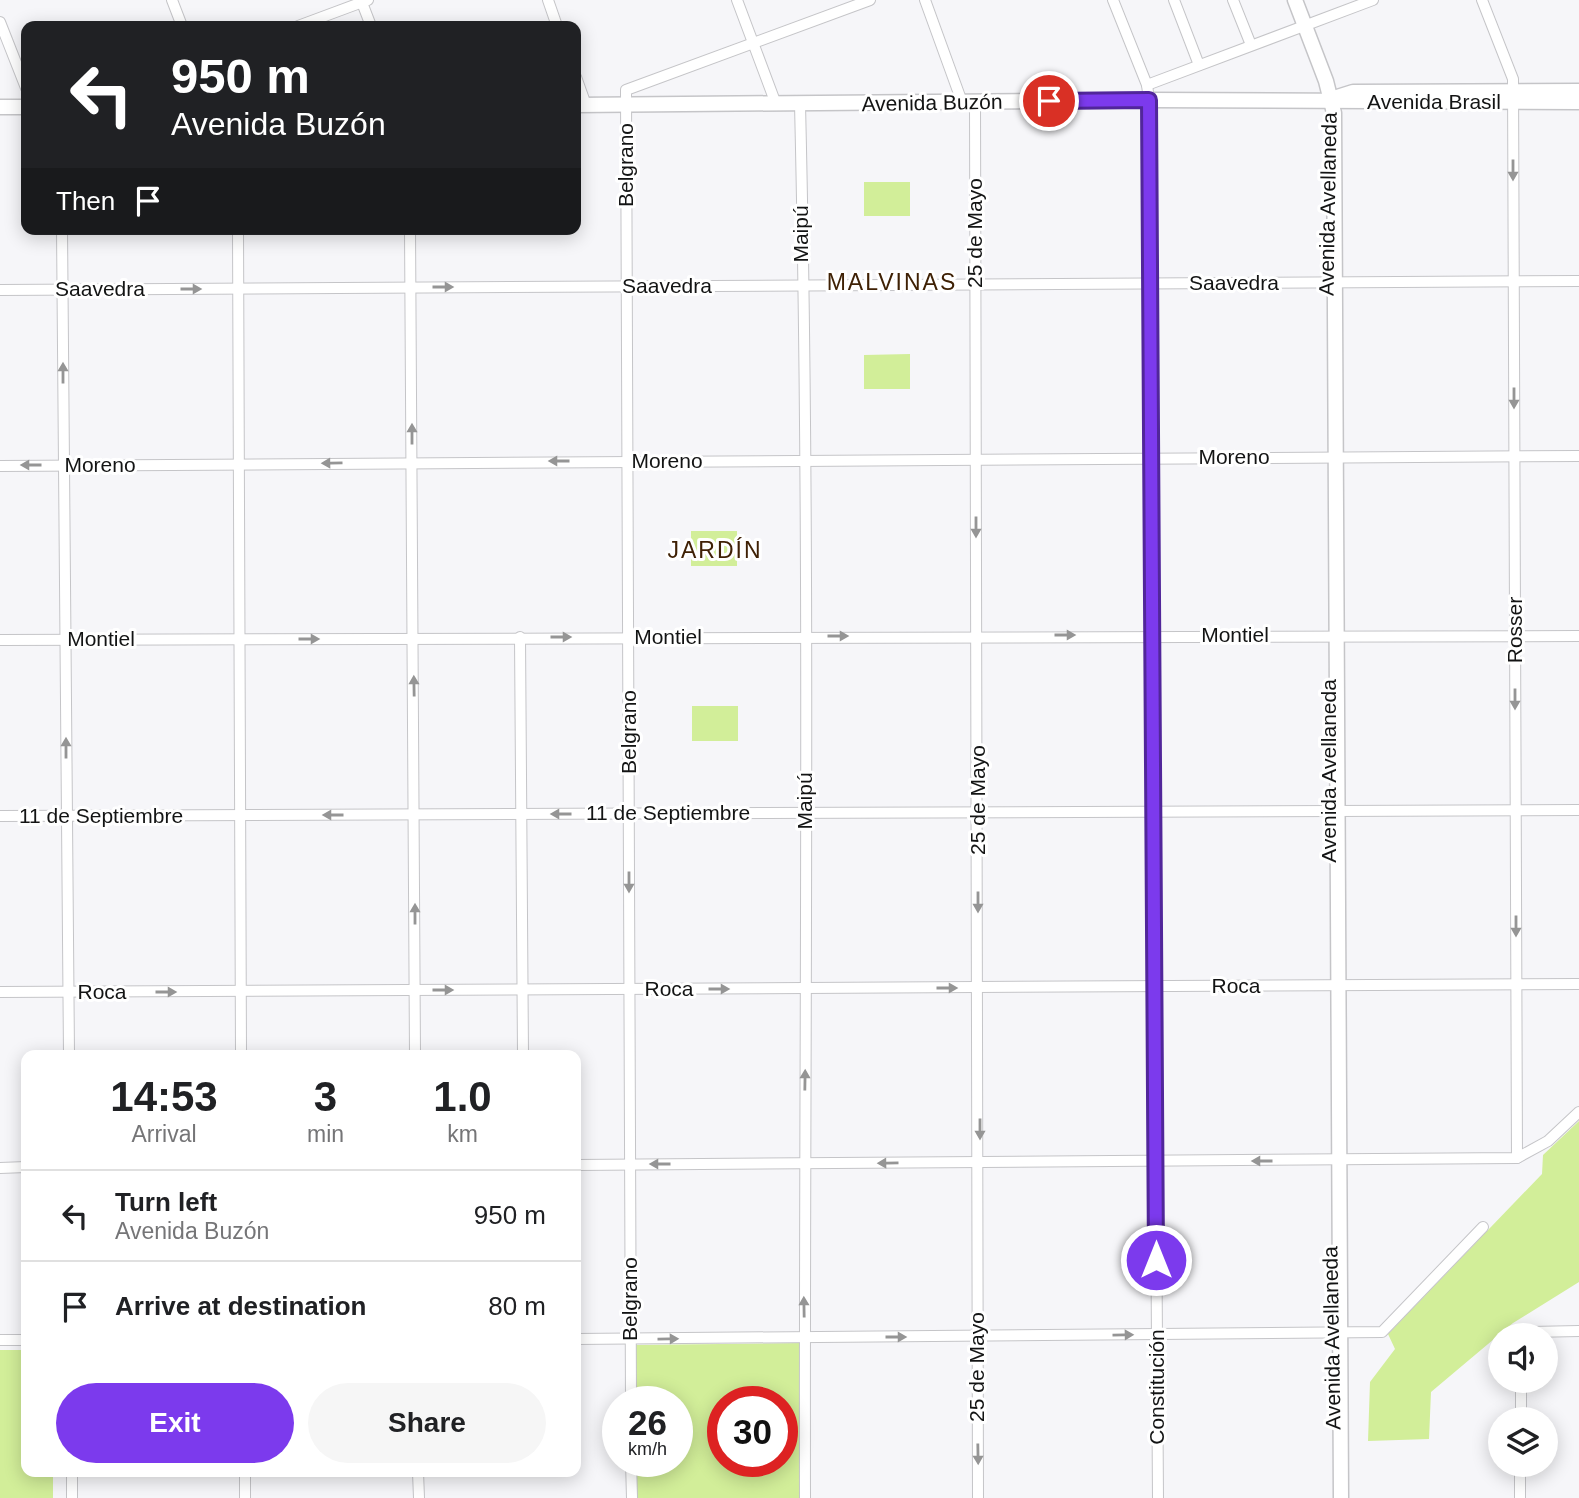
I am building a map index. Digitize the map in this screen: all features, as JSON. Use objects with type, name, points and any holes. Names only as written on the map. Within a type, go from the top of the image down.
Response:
[{"type":"main road","points":[[1295,0],[1326,81],[1329,100]]},
{"type":"main road","name":"Avenida Brasil","points":[[1329,100],[1353,103],[1579,91]]},
{"type":"main road","name":"Avenida Brasil","points":[[1512,96],[1579,102]]},
{"type":"main road","name":"Avenida Buzón","points":[[581,105],[1329,100]]},
{"type":"main road","name":"Avenida Avellaneda","points":[[1329,100],[1325,117],[1330,283],[1336,1333],[1334,1498]]},
{"type":"main road","points":[[0,107],[21,107]]},
{"type":"main road","name":"Avenida Avellaneda","points":[[1336,1333],[1340,1498]]},
{"type":"street","points":[[172,0],[180,21]]},
{"type":"street","points":[[548,0],[556,21]]},
{"type":"street","points":[[737,0],[776,104]]},
{"type":"street","points":[[626,104],[626,90],[870,0]]},
{"type":"street","name":"25 de Mayo","points":[[925,0],[968,102],[975,284],[980,1162],[978,1498]]},
{"type":"street","name":"Constitución","points":[[1113,0],[1147,85],[1149,100],[1158,1498]]},
{"type":"street","points":[[1174,0],[1199,65]]},
{"type":"street","points":[[1233,0],[1251,45]]},
{"type":"street","points":[[1147,85],[1373,0]]},
{"type":"street","name":"Rosser","points":[[1482,0],[1512,75],[1517,1158]]},
{"type":"street","points":[[311,21],[363,1],[369,21]]},
{"type":"street","points":[[0,22],[21,75]]},
{"type":"street","name":"Belgrano","points":[[626,104],[631,1386]]},
{"type":"street","name":"Maipú","points":[[800,104],[807,988],[803,1164],[805,1498]]},
{"type":"street","points":[[62,235],[69,1050]]},
{"type":"street","points":[[238,235],[241,1050]]},
{"type":"street","points":[[410,235],[415,1050]]},
{"type":"street","name":"Saavedra","points":[[0,290],[1579,281]]},
{"type":"street","name":"Moreno","points":[[0,466],[1579,456]]},
{"type":"street","name":"Montiel","points":[[0,640],[1332,634],[1579,636]]},
{"type":"street","points":[[520,638],[523,1050]]},
{"type":"street","name":"11 de Septiembre","points":[[0,816],[1579,810]]},
{"type":"street","name":"Roca","points":[[0,992],[1579,985]]},
{"type":"street","points":[[581,1164],[1517,1158],[1548,1141],[1579,1112]]},
{"type":"street","points":[[0,1168],[21,1167]]},
{"type":"street","points":[[581,1339],[1382,1332],[1483,1227]]},
{"type":"street","points":[[1558,1331],[1579,1331]]},
{"type":"street","points":[[0,1340],[21,1340]]},
{"type":"street","points":[[72,1477],[72,1498]]},
{"type":"street","points":[[245,1477],[246,1498]]},
{"type":"street","points":[[418,1477],[419,1498]]},
{"type":"street","points":[[631,1477],[632,1498]]},
{"type":"street","points":[[1520,1477],[1520,1498]]},
{"type":"green space","points":[[864,182],[910,182],[910,216],[864,216]]},
{"type":"green space","points":[[910,354],[910,389],[864,389],[864,355]]},
{"type":"green space","points":[[691,531],[737,531],[737,566],[691,566]]},
{"type":"green space","points":[[692,706],[738,706],[738,741],[692,741]]},
{"type":"green space","points":[[1579,1121],[1579,1282],[1513,1323],[1488,1323],[1488,1344],[1431,1392],[1429,1439],[1368,1441],[1370,1382],[1395,1349],[1388,1334],[1542,1174],[1543,1155]]},
{"type":"green space","points":[[802,1343],[800,1498],[636,1498],[636,1477],[693,1477],[693,1386],[635,1386],[635,1345]]},
{"type":"green space","points":[[0,1350],[21,1350],[21,1477],[53,1477],[53,1498],[0,1498]]},
{"type":"district","name":"MALVINAS","points":[[892,282]]},
{"type":"district","name":"JARDÍN","points":[[715,550]]},
{"type":"route","points":[[1049,101],[1149,100],[1156,1260]]}]
